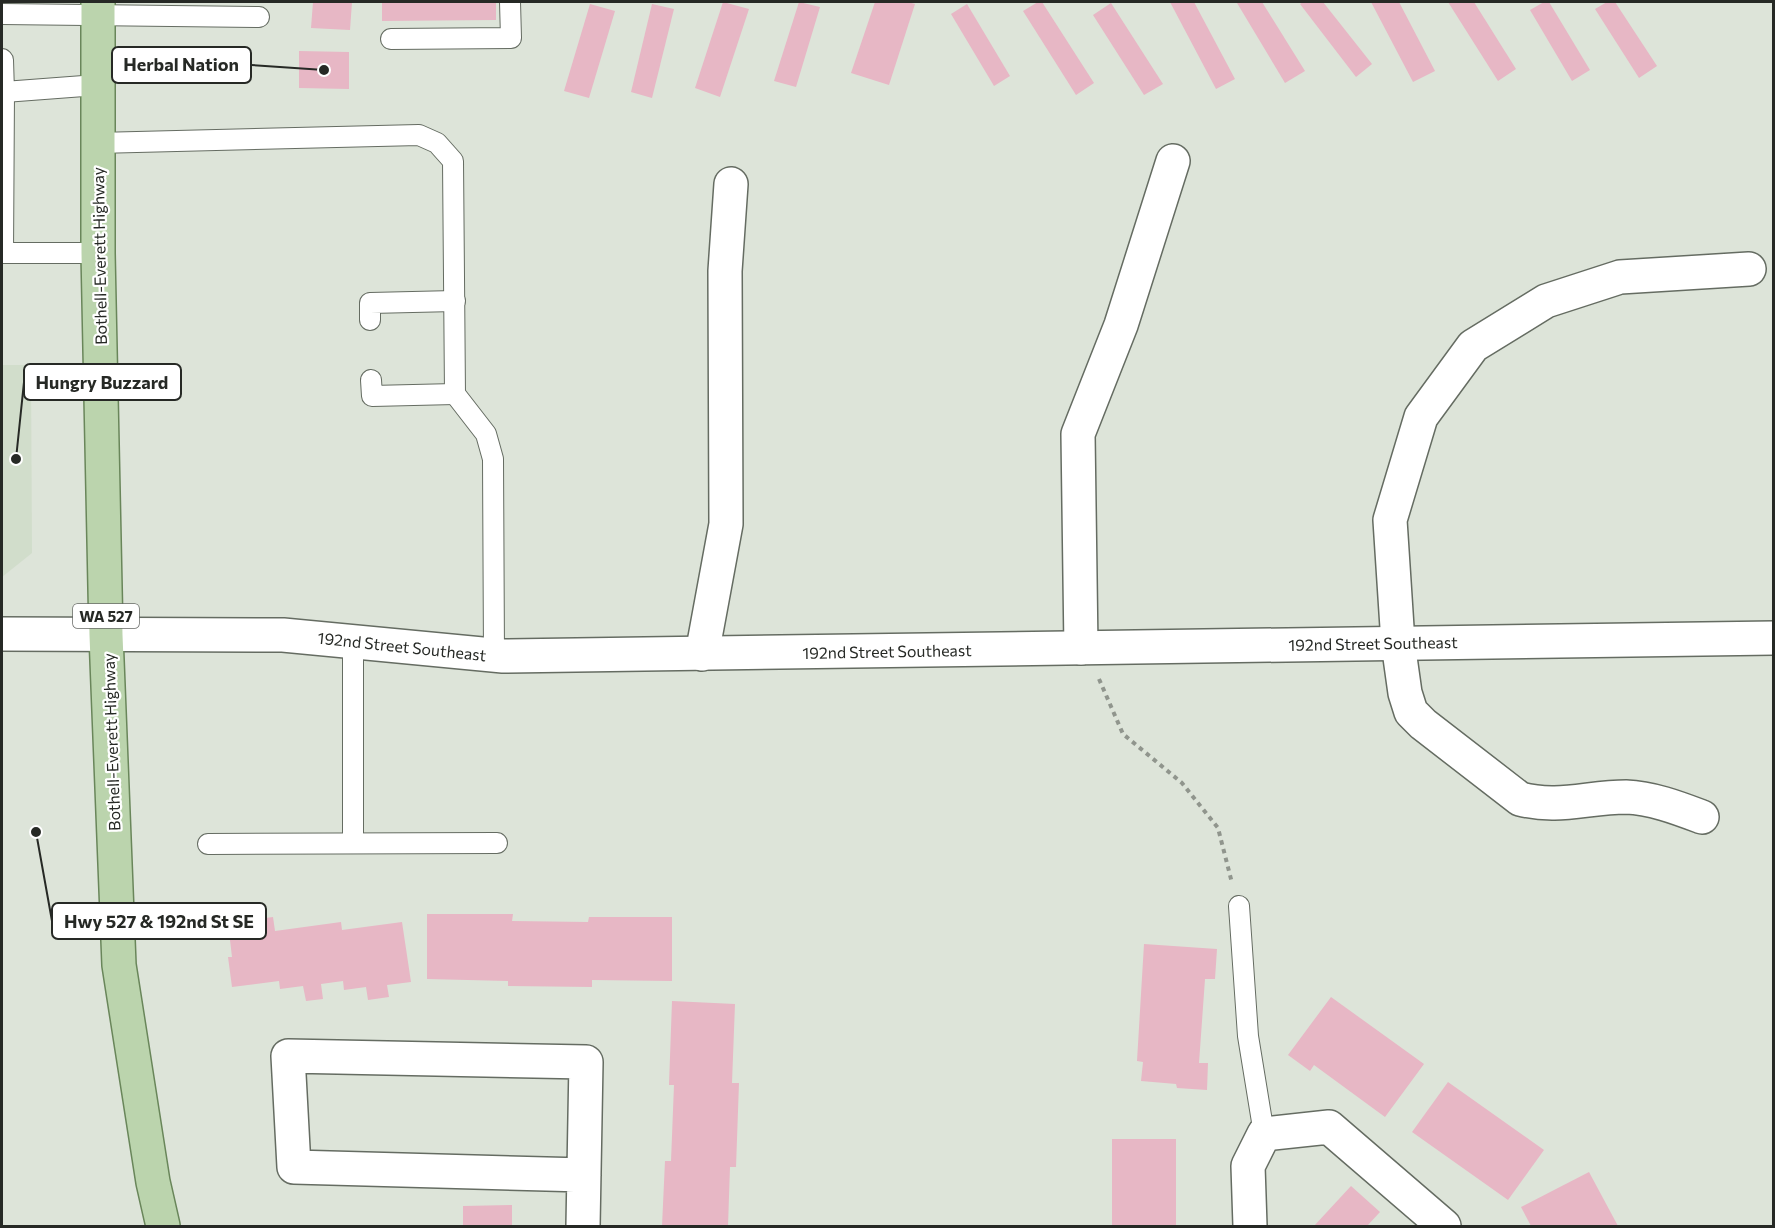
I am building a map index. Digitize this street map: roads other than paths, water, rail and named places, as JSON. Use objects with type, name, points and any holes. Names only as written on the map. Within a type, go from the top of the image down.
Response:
[{"type":"main road","name":"Bothell-Everett Highway","points":[[98,8],[98,253],[106,635],[119,965],[153,1182],[163,1227]]},
{"type":"street","points":[[1088,648],[1078,434],[1121,326],[1173,161]]},
{"type":"street","points":[[702,654],[726,524],[725,271],[731,184]]},
{"type":"street","points":[[1702,816],[1651,800],[1629,797],[1539,804],[1520,799],[1424,724],[1412,712],[1406,693],[1398,643],[1390,520],[1420,417],[1473,346],[1546,301],[1620,277],[1749,268]]},
{"type":"street","name":"192nd Street Southeast","points":[[2,634],[283,635],[494,655],[1773,638]]},
{"type":"street","points":[[583,1227],[584,1175],[586,1062],[288,1056],[294,1167],[584,1175]]},
{"type":"street","points":[[1250,1227],[1248,1166],[1264,1134],[1329,1127],[1444,1227]]},
{"type":"lane","points":[[391,39],[511,38],[510,2]]},
{"type":"lane","points":[[2,14],[98,8],[259,17]]},
{"type":"lane","points":[[2,59],[4,92],[2,253],[98,253]]},
{"type":"lane","points":[[4,92],[97,85]]},
{"type":"lane","points":[[97,143],[419,135],[436,143],[453,161],[455,394],[486,434],[493,459],[494,655]]},
{"type":"lane","points":[[370,320],[370,303],[455,301]]},
{"type":"lane","points":[[371,380],[372,396],[455,394]]},
{"type":"lane","points":[[353,642],[353,843]]},
{"type":"lane","points":[[208,844],[497,843]]},
{"type":"lane","points":[[1239,906],[1248,1036],[1264,1134]]},
{"type":"place","name":"Herbal Nation","points":[[324,70]]},
{"type":"place","name":"Hungry Buzzard","points":[[16,459]]},
{"type":"place","name":"Hwy 527 & 192nd St SE","points":[[36,832]]}]
